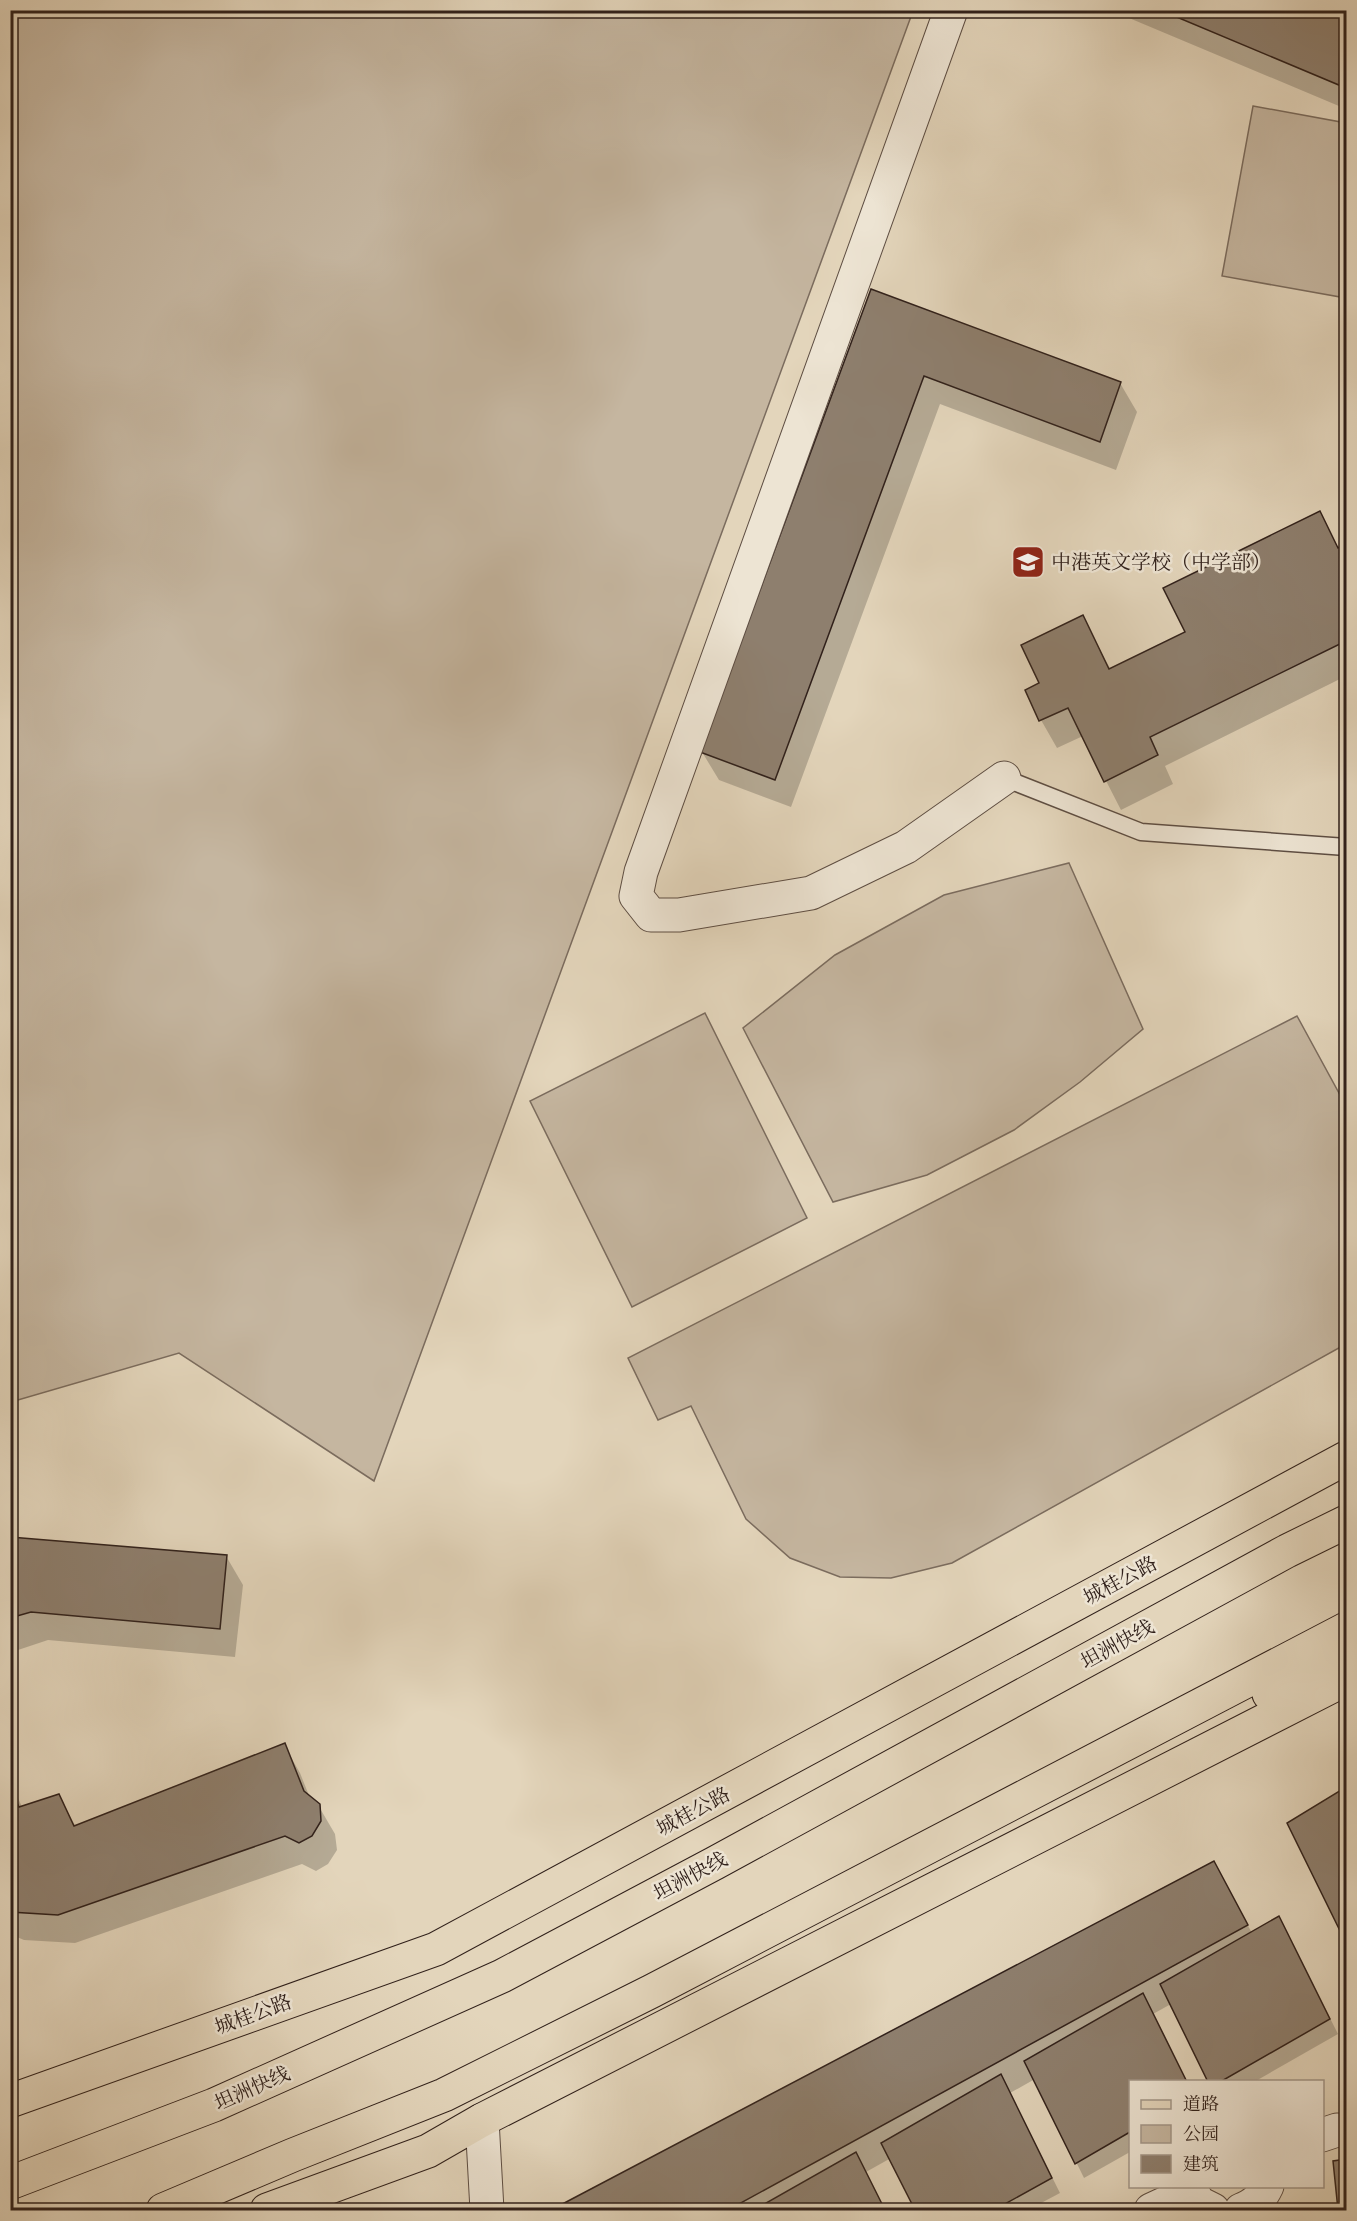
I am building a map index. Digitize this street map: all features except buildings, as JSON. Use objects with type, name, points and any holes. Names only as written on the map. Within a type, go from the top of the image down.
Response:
[{"type":"main road","name":"城桂公路","points":[[10,2101],[436,1949],[1347,1458]]},
{"type":"main road","name":"坦洲快线","points":[[10,2183],[214,2105],[502,1976],[1287,1551],[1347,1522]]},
{"type":"main road","points":[[163,2211],[293,2155],[444,2095],[652,1991],[1347,1629]]},
{"type":"main road","points":[[909,1857],[1282,1688],[1347,1656]]},
{"type":"main road","points":[[267,2211],[428,2151],[482,2120],[1347,1679]]},
{"type":"street","points":[[951,10],[641,872],[636,896],[651,915],[669,915],[811,893],[906,848],[1004,778]]},
{"type":"street","points":[[482,2120],[487,2211]]},
{"type":"street","points":[[1241,2211],[1253,2205],[1267,2188]]},
{"type":"street","points":[[1151,2211],[1197,2196]]},
{"type":"lane","points":[[1004,778],[1141,832],[1347,847]]},
{"type":"green space","points":[[11,10],[913,11],[374,1481],[179,1353],[11,1402]]},
{"type":"green space","points":[[1253,106],[1346,123],[1346,298],[1222,276]]},
{"type":"green space","points":[[1069,863],[1143,1029],[1080,1082],[1014,1130],[927,1175],[833,1202],[743,1028],[835,955],[944,895]]},
{"type":"green space","points":[[705,1013],[807,1218],[632,1307],[530,1101]]},
{"type":"green space","points":[[1297,1016],[1346,1106],[1346,1344],[952,1563],[891,1578],[840,1577],[790,1558],[746,1519],[691,1406],[658,1420],[628,1358]]},
{"type":"place","name":"中港英文学校（中学部）","points":[[1028,562]]}]
